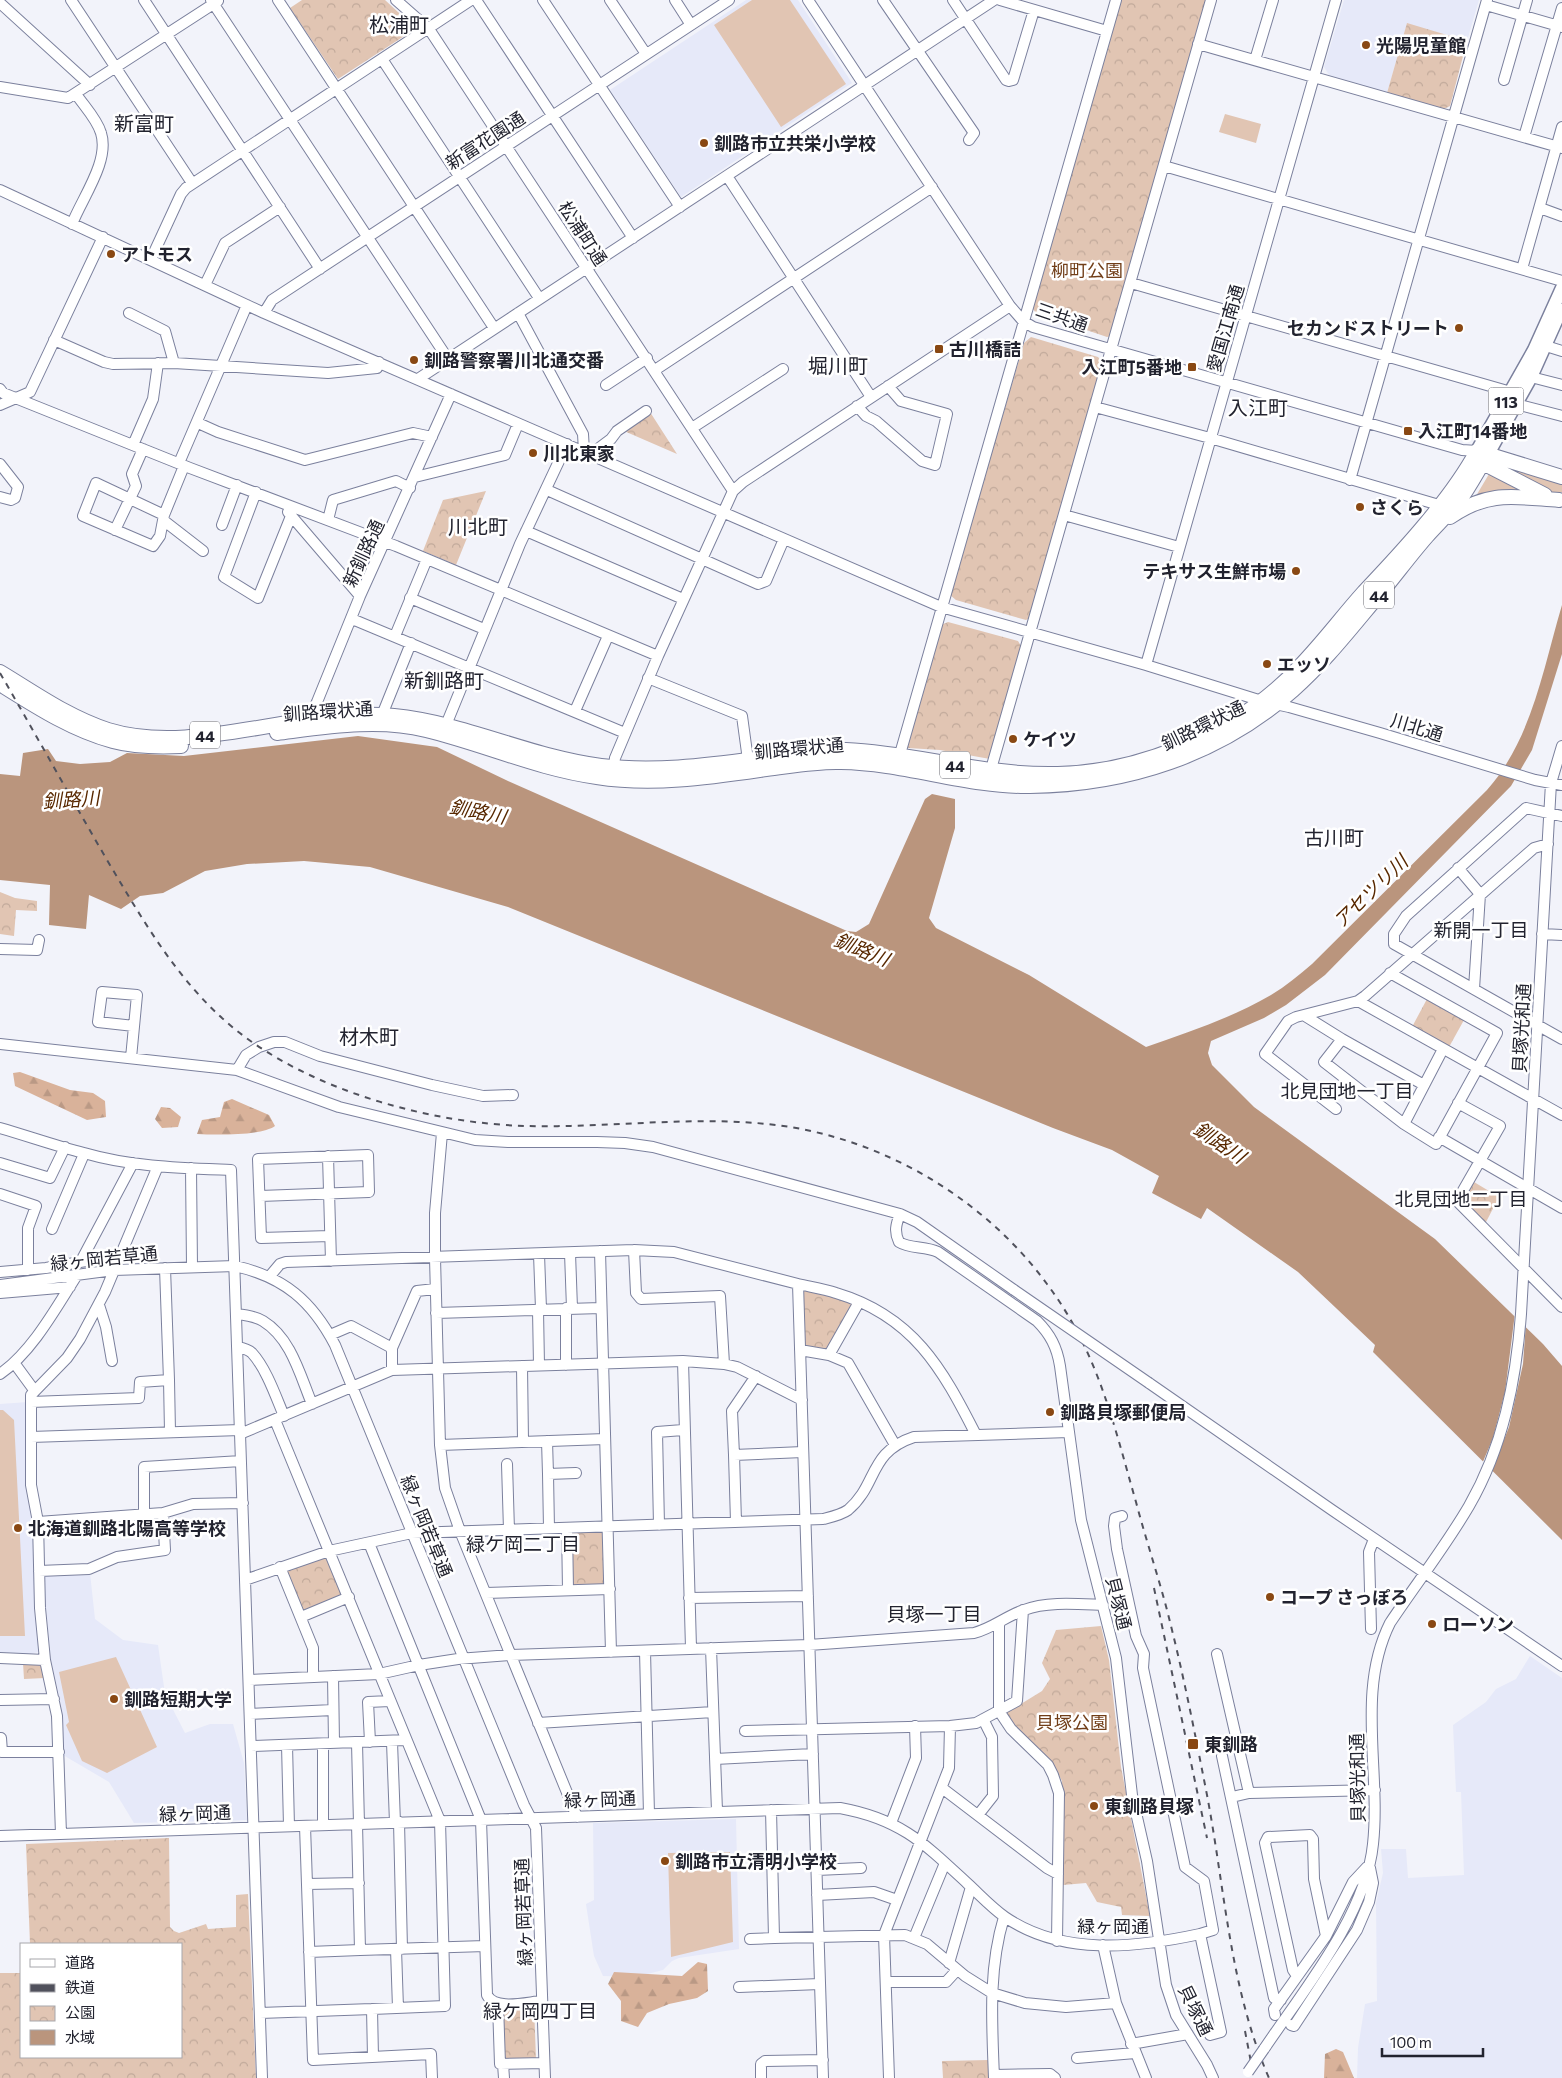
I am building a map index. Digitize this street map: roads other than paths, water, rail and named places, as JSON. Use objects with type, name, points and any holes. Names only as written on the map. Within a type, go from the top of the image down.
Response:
[{"type":"highway","points":[[1476,455],[1562,477]]},
{"type":"highway","name":"44","points":[[1476,455],[1527,487],[1561,501]]},
{"type":"highway","name":"釧路環状通","points":[[989,777],[1060,774],[1112,767],[1136,761],[1181,746],[1212,732],[1262,701],[1309,658],[1439,505],[1476,455]]},
{"type":"highway","name":"釧路環状通","points":[[0,672],[76,717],[110,730],[127,734],[176,737],[318,723],[358,724],[423,729],[550,768],[613,773],[688,767],[827,750],[850,750],[897,762],[989,777],[1025,786],[1060,785],[1115,779],[1171,763],[1216,743],[1242,729],[1298,686],[1340,643],[1460,499],[1476,455]]},
{"type":"highway","name":"44","points":[[1434,528],[1469,506],[1496,497],[1515,496],[1561,501]]},
{"type":"highway","name":"釧路環状通","points":[[0,684],[82,730],[114,741],[160,747],[194,745],[318,723],[342,715],[382,715],[424,720],[446,725],[551,757],[613,773],[654,781],[828,762],[897,762]]},
{"type":"main road","name":"113","points":[[1514,398],[1562,288]]},
{"type":"main road","name":"113","points":[[1476,455],[1514,398],[1531,377],[1561,312]]},
{"type":"street","points":[[71,0],[192,183]]},
{"type":"street","points":[[144,0],[320,269]]},
{"type":"street","points":[[278,0],[494,328]]},
{"type":"street","name":"松浦町通","points":[[396,0],[429,29],[733,491]]},
{"type":"street","points":[[151,260],[181,194],[192,183],[471,0]]},
{"type":"street","points":[[476,0],[633,238]]},
{"type":"street","points":[[543,0],[680,207]]},
{"type":"street","points":[[610,0],[646,54]]},
{"type":"street","points":[[675,0],[691,25]]},
{"type":"street","name":"新富花園通","points":[[264,313],[272,300],[729,0]]},
{"type":"street","name":"三共通","points":[[808,0],[1010,306],[1023,321],[1033,327],[1476,455]]},
{"type":"street","points":[[883,0],[974,133],[969,140]]},
{"type":"street","points":[[953,0],[1006,80],[1009,81],[1013,80],[1034,10]]},
{"type":"street","points":[[418,379],[994,0]]},
{"type":"street","points":[[1000,0],[1107,31]]},
{"type":"street","points":[[897,762],[1021,336],[1023,321],[1116,0]]},
{"type":"street","points":[[989,777],[1211,0]]},
{"type":"street","points":[[1255,60],[1273,0]]},
{"type":"street","name":"愛国江南通","points":[[1146,665],[1336,0]]},
{"type":"street","points":[[1504,80],[1527,0]]},
{"type":"street","points":[[0,87],[68,98],[167,35],[214,1],[367,238],[448,359]]},
{"type":"street","points":[[0,3],[90,85]]},
{"type":"street","points":[[1350,480],[1486,3],[1560,26]]},
{"type":"street","points":[[1524,138],[1560,26],[1562,8]]},
{"type":"street","points":[[1198,44],[1559,147]]},
{"type":"street","points":[[382,59],[539,298]]},
{"type":"street","points":[[72,224],[101,160],[103,147],[101,133],[76,94]]},
{"type":"street","points":[[1522,269],[1559,147],[1562,127]]},
{"type":"street","points":[[1164,166],[1562,281]]},
{"type":"street","points":[[726,176],[871,397]]},
{"type":"street","points":[[655,370],[932,187]]},
{"type":"street","name":"川北通","points":[[0,190],[264,313],[941,607],[1146,665],[1262,701],[1535,780],[1562,785]]},
{"type":"street","points":[[205,285],[225,243],[280,207]]},
{"type":"street","points":[[1540,208],[1562,216]]},
{"type":"street","points":[[0,405],[30,392],[103,238]]},
{"type":"street","points":[[1131,283],[1385,356],[1514,398],[1562,416]]},
{"type":"street","points":[[203,551],[164,517],[96,483],[83,516],[153,546],[160,536],[164,517],[182,464],[247,305]]},
{"type":"street","points":[[613,773],[625,733],[648,678],[733,491],[743,482],[1010,306]]},
{"type":"street","points":[[129,313],[165,331],[174,363]]},
{"type":"street","points":[[518,313],[583,434],[588,453],[611,439],[617,431],[646,411]]},
{"type":"street","points":[[54,340],[104,362],[113,364],[174,363],[328,373],[377,368],[379,362]]},
{"type":"street","points":[[1546,346],[1562,351]]},
{"type":"street","points":[[606,386],[647,358]]},
{"type":"street","points":[[133,445],[153,398],[158,363]]},
{"type":"street","points":[[692,428],[783,368]]},
{"type":"street","points":[[1531,377],[1562,385]]},
{"type":"street","points":[[857,406],[866,416],[876,421],[922,461],[935,465],[947,414],[901,401],[888,386]]},
{"type":"street","points":[[0,389],[3,393],[133,445],[386,542],[658,656]]},
{"type":"street","name":"新釧路通","points":[[318,723],[315,706],[360,596],[415,477],[450,394]]},
{"type":"street","points":[[1095,407],[1210,438],[1439,505]]},
{"type":"street","points":[[198,423],[218,432],[304,460],[413,433],[432,437]]},
{"type":"street","points":[[415,477],[505,455],[518,424]]},
{"type":"street","points":[[446,725],[501,589],[567,444]]},
{"type":"street","points":[[116,530],[136,486],[132,474],[144,449]]},
{"type":"street","points":[[0,464],[18,487],[15,498],[11,500],[0,497]]},
{"type":"street","points":[[328,520],[333,500],[396,481],[410,488]]},
{"type":"street","points":[[222,525],[237,485]]},
{"type":"street","points":[[547,490],[758,584],[766,581],[784,539]]},
{"type":"street","points":[[256,492],[224,577],[258,598],[291,516]]},
{"type":"street","points":[[279,502],[360,596]]},
{"type":"street","points":[[1064,515],[1179,547]]},
{"type":"street","points":[[526,531],[683,600]]},
{"type":"street","points":[[395,636],[427,559]]},
{"type":"street","points":[[410,598],[484,629]]},
{"type":"street","points":[[352,619],[625,733]]},
{"type":"street","points":[[575,711],[608,636]]},
{"type":"street","points":[[382,715],[411,643]]},
{"type":"street","points":[[648,678],[742,716],[748,760]]},
{"type":"street","name":"貝塚光和通","points":[[1246,2075],[1339,1936],[1359,1899],[1373,1845],[1375,1790],[1372,1696],[1378,1652],[1390,1623],[1469,1506],[1485,1472],[1508,1410],[1515,1372],[1521,1314],[1551,783],[1562,746]]},
{"type":"street","points":[[1562,816],[1526,808],[1406,916],[1394,934],[1394,944],[1412,956],[1442,970],[1562,1039]]},
{"type":"street","points":[[1336,1109],[1265,1054],[1288,1022],[1296,1017],[1358,1001],[1534,848],[1548,844]]},
{"type":"street","points":[[1458,868],[1480,894],[1474,989]]},
{"type":"street","points":[[1542,934],[1562,935]]},
{"type":"street","points":[[0,949],[37,950],[39,940]]},
{"type":"street","points":[[1342,1039],[1324,1062],[1404,1124],[1436,1144],[1497,1033],[1390,973]]},
{"type":"street","points":[[131,1058],[137,995],[102,992],[98,1022],[134,1026]]},
{"type":"street","points":[[1358,1001],[1562,1115]]},
{"type":"street","points":[[1305,1016],[1424,1085]]},
{"type":"street","points":[[237,1070],[246,1055],[259,1047],[274,1042],[284,1042],[320,1056],[432,1085],[483,1096],[513,1095]]},
{"type":"street","points":[[0,1044],[237,1070],[339,1107],[475,1140],[597,1142],[653,1148],[900,1214],[917,1222],[1374,1539],[1562,1666]]},
{"type":"street","points":[[1404,1124],[1444,1049]]},
{"type":"street","points":[[1458,1103],[1500,1126],[1457,1201],[1562,1307]]},
{"type":"street","points":[[0,1128],[84,1154],[133,1163],[231,1170],[262,2078]]},
{"type":"street","points":[[442,1133],[435,1213],[435,1289],[440,1445],[445,1488],[460,1531],[577,1817]]},
{"type":"street","points":[[1439,1137],[1562,1208]]},
{"type":"street","points":[[0,1163],[50,1178],[65,1147]]},
{"type":"street","points":[[52,1229],[84,1154]]},
{"type":"street","points":[[260,1196],[369,1192],[368,1155],[258,1159],[261,1238],[330,1236]]},
{"type":"street","points":[[328,1156],[331,1261]]},
{"type":"street","points":[[81,1261],[133,1163]]},
{"type":"street","points":[[61,1834],[59,1752],[54,1699],[45,1660],[40,1608],[38,1522],[31,1485],[31,1402],[34,1390],[67,1358],[99,1305],[158,1166]]},
{"type":"street","points":[[191,1168],[192,1267]]},
{"type":"street","points":[[0,1194],[36,1206],[28,1228],[28,1270]]},
{"type":"street","name":"貝塚通","points":[[900,1214],[896,1225],[898,1242],[910,1246],[928,1247],[938,1252],[1037,1321],[1046,1329],[1056,1346],[1081,1520],[1116,1658],[1132,1795],[1147,1861],[1169,1998],[1176,2015],[1207,2065],[1212,2078]]},
{"type":"street","points":[[269,1277],[280,1264],[286,1262],[634,1250],[674,1252],[836,1293],[887,1316],[911,1334],[936,1363],[976,1435]]},
{"type":"street","points":[[634,1250],[636,1293],[641,1299],[720,1296],[724,1364]]},
{"type":"street","points":[[600,1251],[612,1652]]},
{"type":"street","points":[[566,1364],[570,1253]]},
{"type":"street","points":[[539,1254],[539,1365]]},
{"type":"street","points":[[0,1272],[119,1258]]},
{"type":"street","name":"緑ヶ岡若草通","points":[[0,1285],[114,1270],[235,1266],[269,1277],[292,1290],[317,1314],[330,1335],[353,1388],[524,1805],[536,1828],[545,2078]]},
{"type":"street","points":[[165,1268],[170,1432]]},
{"type":"street","points":[[0,1374],[15,1364],[49,1319],[77,1276]]},
{"type":"street","points":[[798,1284],[823,2078]]},
{"type":"street","points":[[0,1293],[70,1287]]},
{"type":"street","points":[[392,1370],[392,1348],[417,1291],[435,1289]]},
{"type":"street","points":[[830,1355],[859,1302]]},
{"type":"street","points":[[99,1305],[106,1327],[112,1361]]},
{"type":"street","points":[[436,1313],[601,1308]]},
{"type":"street","points":[[236,1314],[262,1320],[282,1338],[291,1352],[312,1404]]},
{"type":"street","points":[[330,1335],[351,1326],[392,1348]]},
{"type":"street","points":[[238,1347],[252,1353],[260,1364],[273,1390],[279,1418],[329,1551],[440,1821],[444,2006],[260,2013]]},
{"type":"street","points":[[800,1350],[830,1355],[848,1363],[895,1445]]},
{"type":"street","points":[[683,1361],[683,1430],[691,1648]]},
{"type":"street","points":[[31,1437],[170,1432],[240,1432],[353,1388],[392,1370],[683,1361],[724,1364],[737,1367],[802,1400]]},
{"type":"street","points":[[15,1364],[34,1390]]},
{"type":"street","points":[[522,1366],[523,1441]]},
{"type":"street","points":[[736,1522],[732,1411],[756,1376]]},
{"type":"street","points":[[31,1402],[138,1398],[140,1382],[169,1380]]},
{"type":"street","points":[[659,1524],[657,1432],[683,1430]]},
{"type":"street","points":[[245,1580],[329,1551],[412,1533],[828,1518],[848,1510],[860,1496],[884,1454],[895,1445],[914,1437],[1069,1432]]},
{"type":"street","points":[[440,1445],[605,1439]]},
{"type":"street","points":[[547,1441],[550,1528]]},
{"type":"street","points":[[734,1455],[803,1452]]},
{"type":"street","points":[[144,1514],[144,1467],[241,1461]]},
{"type":"street","points":[[508,1464],[509,1530]]},
{"type":"street","points":[[548,1474],[576,1473]]},
{"type":"street","points":[[38,1522],[163,1513],[193,1504],[243,1504]]},
{"type":"street","points":[[39,1571],[89,1569],[117,1557],[165,1550],[163,1513]]},
{"type":"street","points":[[1122,1516],[1115,1518],[1116,1549],[1136,1636],[1142,1646],[1145,1658],[1143,1668],[1185,1867],[1204,1881],[1213,1930],[1200,1934],[1221,2032],[1210,2035]]},
{"type":"street","points":[[567,1528],[568,1590]]},
{"type":"street","points":[[1371,1629],[1369,1552],[1374,1539]]},
{"type":"street","points":[[370,1543],[481,1820],[486,1995],[489,2000],[498,2004],[542,2001]]},
{"type":"street","points":[[280,1567],[313,1648],[313,1677]]},
{"type":"street","points":[[486,1593],[610,1589]]},
{"type":"street","points":[[689,1598],[808,1596]]},
{"type":"street","points":[[301,1617],[349,1597]]},
{"type":"street","points":[[249,1680],[379,1674],[464,1658],[809,1645],[974,1633],[999,1624],[1023,1610],[1039,1606],[1102,1605]]},
{"type":"street","points":[[745,1731],[950,1726],[976,1723],[1017,1701],[1023,1610]]},
{"type":"street","points":[[999,1624],[999,1711],[1011,1729],[1038,1754],[1053,1775],[1059,1793],[1057,1941]]},
{"type":"street","points":[[711,1648],[717,1811]]},
{"type":"street","points":[[644,1651],[649,1814]]},
{"type":"street","points":[[1218,1654],[1249,1794]]},
{"type":"street","points":[[0,1658],[45,1660]]},
{"type":"street","points":[[333,1676],[334,1743]]},
{"type":"street","points":[[0,1700],[54,1699]]},
{"type":"street","points":[[370,1742],[368,1702],[390,1701]]},
{"type":"street","points":[[250,1714],[333,1710]]},
{"type":"street","points":[[538,1723],[713,1712]]},
{"type":"street","points":[[978,1815],[993,1796],[992,1737],[983,1719]]},
{"type":"street","points":[[891,1823],[916,1758],[915,1726]]},
{"type":"street","points":[[889,2078],[884,1935],[950,1768],[950,1726]]},
{"type":"street","points":[[1,1738],[2,1752],[59,1752]]},
{"type":"street","points":[[251,1746],[406,1740]]},
{"type":"street","points":[[392,1742],[397,1822],[398,2008]]},
{"type":"street","points":[[357,1743],[360,1950]]},
{"type":"street","points":[[323,1744],[323,1825]]},
{"type":"street","points":[[287,1745],[289,1826]]},
{"type":"street","points":[[715,1759],[813,1754]]},
{"type":"street","points":[[1222,1756],[1274,1998],[1281,2000]]},
{"type":"street","points":[[942,1788],[1058,1874]]},
{"type":"street","points":[[1232,1797],[1249,1794],[1375,1790]]},
{"type":"street","name":"緑ヶ岡通","points":[[0,1836],[840,1808],[859,1812],[891,1823],[920,1840],[1004,1917],[1029,1932],[1057,1941],[1081,1945],[1159,1942],[1200,1934]]},
{"type":"street","points":[[771,1810],[774,1938]]},
{"type":"street","points":[[305,1826],[313,2060],[431,2054],[432,2078]]},
{"type":"street","points":[[1297,1976],[1293,1970],[1266,1843],[1268,1837],[1310,1835],[1313,1840],[1314,1879],[1326,1936]]},
{"type":"street","points":[[914,1938],[945,1863]]},
{"type":"street","points":[[1275,2014],[1274,2009],[1326,1936],[1353,1882],[1369,1864]]},
{"type":"street","points":[[1291,2025],[1294,2026],[1357,1930],[1369,1902],[1373,1883],[1369,1864]]},
{"type":"street","points":[[817,1870],[861,1868]]},
{"type":"street","points":[[307,1884],[359,1883]]},
{"type":"street","points":[[886,1982],[946,1982],[953,1967],[971,1887]]},
{"type":"street","points":[[817,1894],[874,1892],[898,1900]]},
{"type":"street","points":[[1004,1917],[996,1948],[992,1993],[994,2076],[1050,2074],[1055,2078]]},
{"type":"street","points":[[750,1939],[905,1935],[927,1944],[953,1967],[992,1993],[1025,2003],[1066,2007],[1116,2003]]},
{"type":"street","points":[[1103,1945],[1116,2003],[1146,2078]]},
{"type":"street","points":[[309,1952],[485,1946]]},
{"type":"street","points":[[739,1987],[820,1984]]},
{"type":"street","points":[[498,2004],[500,2064],[503,2064],[504,2078]]},
{"type":"street","points":[[372,2009],[373,2057]]},
{"type":"street","points":[[1077,2058],[1133,2049],[1188,2034]]},
{"type":"street","points":[[761,2078],[761,2064],[765,2061],[823,2060]]},
{"type":"street","points":[[503,2064],[544,2063]]},
{"type":"water","name":"釧路川","points":[[1562,605],[1562,654],[1532,750],[1511,786],[1325,975],[1286,1005],[1264,1018],[1211,1041],[1208,1053],[1212,1065],[1254,1107],[1435,1239],[1543,1344],[1562,1366],[1562,1540],[1373,1352],[1375,1345],[1298,1272],[1207,1208],[1201,1219],[1152,1193],[1159,1176],[1112,1150],[1053,1128],[508,907],[370,867],[304,861],[247,864],[205,871],[163,893],[140,896],[121,909],[89,895],[86,929],[49,925],[50,885],[0,880],[0,774],[20,776],[23,753],[48,749],[56,761],[80,764],[110,762],[127,753],[184,756],[358,736],[437,747],[508,781],[847,931],[856,932],[869,924],[925,799],[932,794],[955,799],[955,828],[929,918],[936,928],[1029,975],[1146,1047],[1241,1011],[1287,984],[1312,964],[1487,790],[1515,749],[1525,726],[1542,678]]},
{"type":"railway","points":[[0,673],[107,860],[164,951],[197,993],[216,1012],[236,1030],[266,1052],[336,1087],[413,1111],[453,1119],[528,1126],[683,1121],[745,1122],[815,1132],[854,1143],[892,1158],[928,1177],[962,1199],[1022,1253],[1065,1310],[1079,1336],[1102,1388],[1120,1444],[1176,1647],[1207,1795],[1237,1974],[1245,2010],[1269,2078]]},
{"type":"railway","points":[[1154,1588],[1207,1838]]},
{"type":"railway","points":[[1245,2031],[1254,2078]]},
{"type":"place","name":"光陽児童館","points":[[1366,45]]},
{"type":"place","name":"釧路市立共栄小学校","points":[[704,143]]},
{"type":"place","name":"アトモス","points":[[111,254]]},
{"type":"place","name":"セカンドストリート","points":[[1459,328]]},
{"type":"place","name":"古川橋詰","points":[[939,349]]},
{"type":"place","name":"釧路警察署川北通交番","points":[[414,360]]},
{"type":"place","name":"入江町5番地","points":[[1192,367]]},
{"type":"place","name":"入江町14番地","points":[[1408,431]]},
{"type":"place","name":"川北東家","points":[[533,453]]},
{"type":"place","name":"さくら","points":[[1360,507]]},
{"type":"place","name":"テキサス生鮮市場","points":[[1296,571]]},
{"type":"place","name":"エッソ","points":[[1267,664]]},
{"type":"place","name":"ケイツ","points":[[1013,739]]},
{"type":"place","name":"釧路貝塚郵便局","points":[[1050,1412]]},
{"type":"place","name":"北海道釧路北陽高等学校","points":[[18,1528]]},
{"type":"place","name":"コープ さっぽろ","points":[[1270,1597]]},
{"type":"place","name":"ローソン","points":[[1432,1624]]},
{"type":"place","name":"釧路短期大学","points":[[114,1699]]},
{"type":"place","name":"東釧路","points":[[1193,1744]]},
{"type":"place","name":"東釧路貝塚","points":[[1094,1806]]},
{"type":"place","name":"釧路市立清明小学校","points":[[665,1861]]},
{"type":"district","name":"松浦町","points":[[399,24]]},
{"type":"district","name":"新富町","points":[[144,123]]},
{"type":"district","name":"堀川町","points":[[838,365]]},
{"type":"district","name":"入江町","points":[[1258,407]]},
{"type":"district","name":"川北町","points":[[478,526]]},
{"type":"district","name":"新釧路町","points":[[444,680]]},
{"type":"district","name":"古川町","points":[[1334,837]]},
{"type":"district","name":"新開一丁目","points":[[1481,929]]},
{"type":"district","name":"材木町","points":[[369,1036]]},
{"type":"district","name":"北見団地一丁目","points":[[1347,1090]]},
{"type":"district","name":"北見団地二丁目","points":[[1461,1198]]},
{"type":"district","name":"緑ケ岡二丁目","points":[[523,1543]]},
{"type":"district","name":"貝塚一丁目","points":[[934,1613]]},
{"type":"district","name":"緑ケ岡四丁目","points":[[540,2010]]},
{"type":"park label","name":"柳町公園","points":[[1087,270]]},
{"type":"park label","name":"貝塚公園","points":[[1072,1722]]},
{"type":"water label","name":"アセツリ川","points":[[1370,891]]}]
